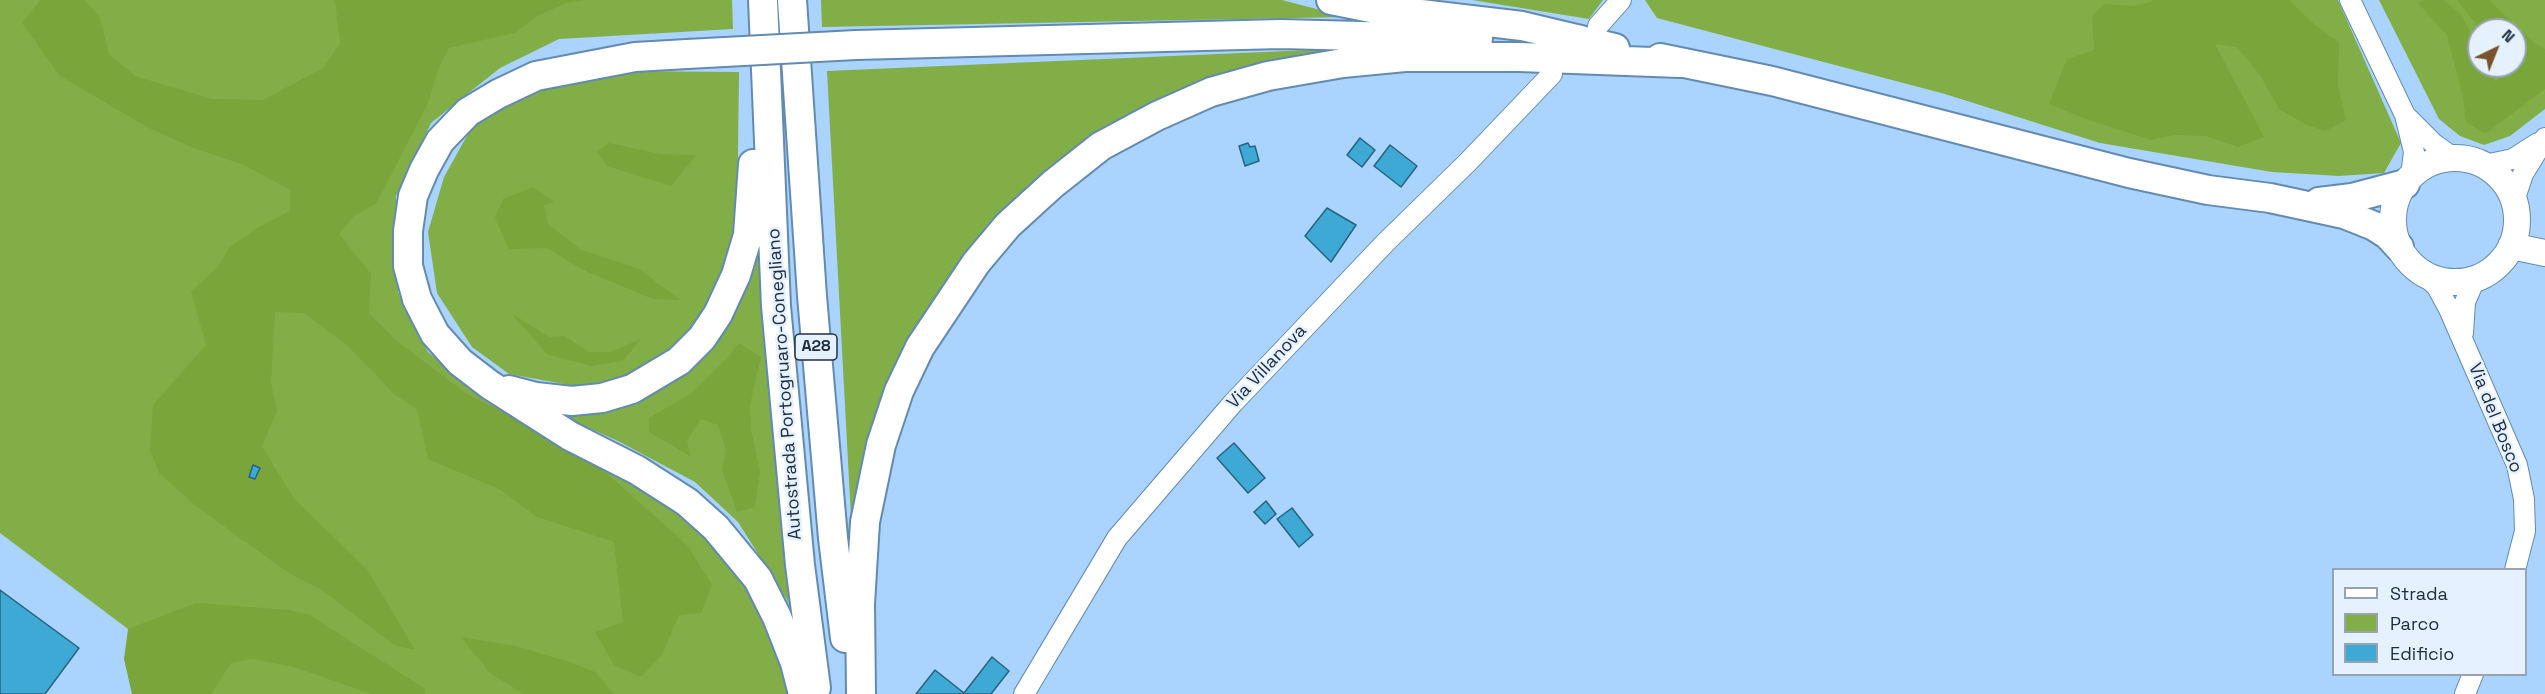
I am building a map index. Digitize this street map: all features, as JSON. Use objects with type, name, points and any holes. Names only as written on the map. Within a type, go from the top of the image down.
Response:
[{"type":"highway","points":[[490,385],[536,397],[572,401],[602,398],[632,389],[679,362],[702,338],[718,314],[736,275],[748,236],[754,151],[747,0]]},
{"type":"highway","name":"Autostrada Portogruaro-Conegliano","points":[[763,0],[776,306],[800,565],[817,694]]},
{"type":"highway","name":"Autostrada Portogruaro-Conegliano","points":[[792,0],[812,296],[833,538],[852,694]]},
{"type":"highway","points":[[1331,0],[1371,8],[1522,26],[1679,63],[1772,81],[2128,172],[2208,190],[2305,204],[2344,213],[2374,226],[2388,235],[2399,247]]},
{"type":"highway","points":[[803,694],[788,644],[758,579],[716,528],[687,502],[637,470],[570,436],[490,385],[460,362],[435,334],[417,299],[408,266],[408,231],[413,196],[440,141],[468,112],[498,94],[536,76],[635,57],[856,45],[1281,34],[1460,37],[1679,63]]},
{"type":"highway","points":[[861,694],[860,604],[865,522],[881,445],[899,391],[920,347],[976,263],[1008,225],[1053,184],[1101,146],[1157,116],[1211,92],[1268,76],[1343,63],[1405,57],[1450,57],[1679,63]]},
{"type":"highway","points":[[2305,204],[2352,198],[2408,180]]},
{"type":"main road","points":[[2465,158],[2485,165],[2501,178],[2514,201],[2518,217],[2514,236],[2497,267],[2475,279],[2445,282],[2426,276],[2410,264],[2399,247],[2393,228],[2394,208],[2399,193],[2408,180],[2426,165],[2444,159],[2465,158]]},
{"type":"main road","points":[[2514,236],[2545,243]]},
{"type":"main road","points":[[2514,236],[2545,254]]},
{"type":"street","points":[[1598,26],[1621,0]]},
{"type":"street","points":[[2350,0],[2405,115],[2414,152],[2408,180]]},
{"type":"street","name":"Via Villanova","points":[[1024,694],[1118,538],[1179,466],[1233,403],[1370,259],[1552,75]]},
{"type":"street","points":[[2405,115],[2434,144],[2455,159]]},
{"type":"street","points":[[2485,165],[2513,159],[2545,138],[2523,174],[2514,201]]},
{"type":"street","name":"Via del Bosco","points":[[2426,276],[2437,287],[2462,338],[2517,465],[2524,499],[2525,531],[2516,568]]},
{"type":"street","points":[[2462,338],[2465,302],[2475,279]]},
{"type":"street","points":[[2465,694],[2473,676]]},
{"type":"green space","points":[[0,0],[732,0],[733,29],[559,39],[500,68],[431,123],[396,196],[398,292],[428,352],[499,406],[670,501],[732,553],[760,596],[794,694],[157,694],[172,662],[0,533]]},
{"type":"green space","points":[[40,0],[85,0],[100,18],[109,54],[135,76],[212,99],[263,100],[323,68],[340,44],[335,0],[586,0],[569,2],[539,15],[514,33],[449,48],[438,70],[428,103],[376,204],[354,216],[339,234],[371,274],[369,313],[398,342],[466,393],[585,454],[687,545],[712,585],[701,613],[679,615],[662,655],[641,677],[614,665],[595,632],[623,622],[614,542],[537,517],[501,490],[428,459],[417,409],[395,395],[348,346],[304,313],[275,312],[271,383],[277,411],[262,446],[294,499],[367,569],[415,650],[394,645],[322,590],[273,562],[196,506],[159,473],[150,450],[153,405],[206,345],[191,291],[217,268],[229,248],[257,228],[290,211],[290,190],[244,165],[191,147],[147,127],[60,76],[22,23]]},
{"type":"green space","points":[[821,0],[1282,0],[1347,17],[822,27]]},
{"type":"green space","points":[[1472,0],[1603,0],[1589,19]]},
{"type":"green space","points":[[1645,0],[2338,0],[2401,143],[2384,173],[2339,176],[2272,172],[2100,143],[1945,94],[1657,18]]},
{"type":"green space","points":[[2151,0],[2289,0],[2315,25],[2339,42],[2338,85],[2346,120],[2325,131],[2307,125],[2279,109],[2260,75],[2237,47],[2215,44],[2264,137],[2238,147],[2206,136],[2174,135],[2150,140],[2049,104],[2067,59],[2094,50],[2092,17],[2104,4],[2132,6],[2152,2]]},
{"type":"green space","points":[[2379,0],[2545,0],[2545,109],[2510,136],[2484,145],[2460,136],[2439,119]]},
{"type":"green space","points":[[2425,0],[2443,0],[2461,14],[2467,26],[2467,78],[2494,78],[2496,82],[2498,78],[2527,78],[2527,36],[2545,49],[2545,89],[2485,134],[2466,122],[2463,97],[2447,35],[2418,3]]},
{"type":"green space","points":[[2457,0],[2489,0],[2508,18],[2471,18]]},
{"type":"green space","points":[[1356,48],[1159,104],[961,268],[852,536],[827,71]]},
{"type":"green space","points":[[621,71],[739,72],[737,232],[702,320],[656,365],[591,389],[509,374],[472,347],[437,293],[428,232],[444,177],[473,125],[533,92]]},
{"type":"green space","points":[[609,143],[660,154],[696,155],[671,186],[607,166],[597,152]]},
{"type":"green space","points":[[533,187],[555,202],[544,205],[548,224],[581,250],[639,269],[680,300],[653,299],[583,270],[547,248],[509,249],[495,218],[503,199]]},
{"type":"green space","points":[[758,241],[789,603],[738,522],[695,482],[618,441],[560,415],[638,404],[693,364]]},
{"type":"green space","points":[[511,313],[549,337],[565,336],[589,352],[610,352],[641,339],[623,361],[591,366],[547,354]]},
{"type":"green space","points":[[739,343],[761,357],[750,405],[751,429],[760,472],[755,507],[737,512],[722,470],[726,450],[718,425],[701,419],[687,440],[690,456],[649,432],[649,418],[692,393],[726,360]]},
{"type":"green space","points":[[196,603],[289,610],[310,615],[425,689],[425,694],[371,694],[294,667],[253,659],[231,663],[211,694],[132,694],[124,659],[128,629]]},
{"type":"green space","points":[[461,637],[515,646],[567,661],[595,672],[614,694],[524,694],[490,673]]},
{"type":"building","points":[[1360,138],[1375,150],[1362,167],[1347,155]]},
{"type":"building","points":[[1248,143],[1250,147],[1255,146],[1259,161],[1245,166],[1239,146]]},
{"type":"building","points":[[1390,145],[1417,166],[1401,187],[1374,166]]},
{"type":"building","points":[[1327,208],[1356,225],[1331,262],[1305,236]]},
{"type":"building","points":[[1234,443],[1265,478],[1248,493],[1217,458]]},
{"type":"building","points":[[253,465],[260,468],[255,479],[249,477]]},
{"type":"building","points":[[1266,501],[1276,514],[1265,524],[1254,512]]},
{"type":"building","points":[[1292,508],[1313,535],[1299,547],[1277,519]]},
{"type":"building","points":[[0,590],[79,648],[45,694],[0,694]]},
{"type":"building","points":[[992,657],[1009,671],[991,694],[916,694],[935,670],[964,693]]}]
